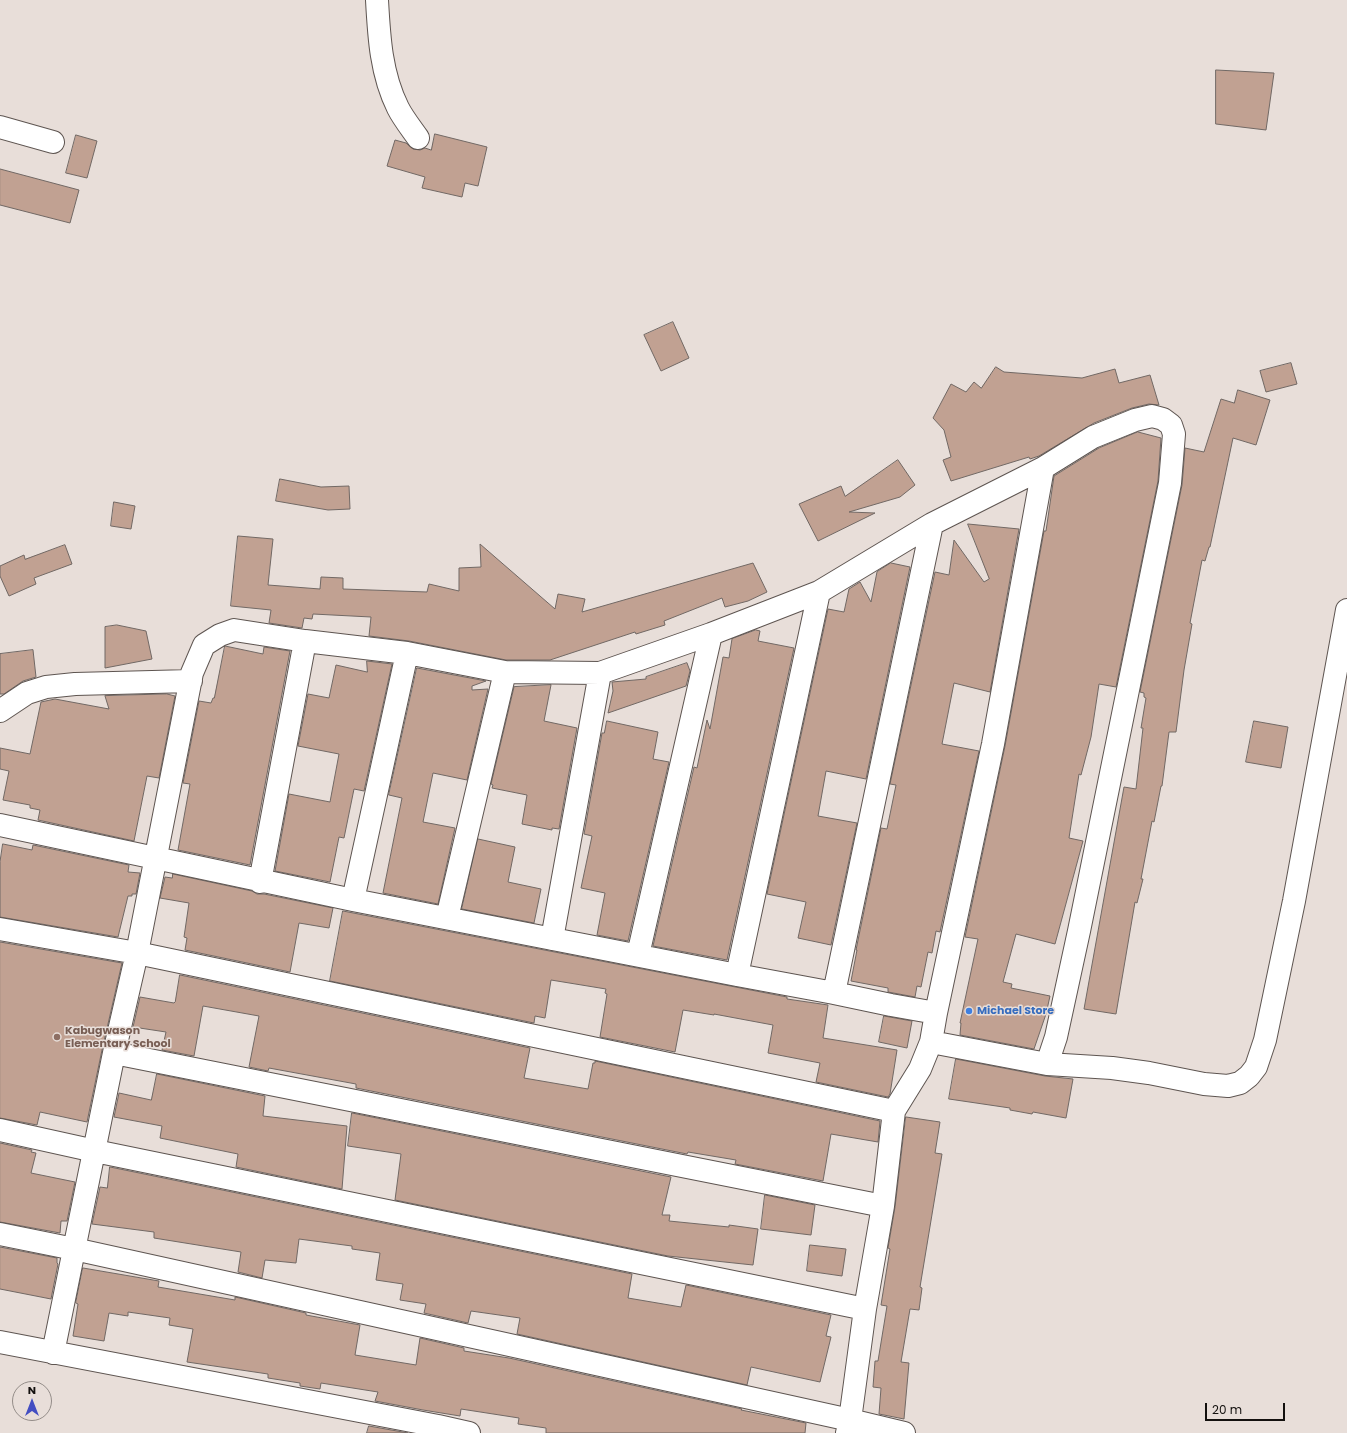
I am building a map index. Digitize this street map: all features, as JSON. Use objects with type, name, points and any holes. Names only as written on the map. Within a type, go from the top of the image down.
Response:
[{"type":"street","points":[[377,0],[381,55],[388,86],[398,109],[418,138]]},
{"type":"street","points":[[0,127],[53,142]]},
{"type":"street","points":[[53,1353],[114,1053],[136,953],[192,673],[204,644],[220,635],[234,630],[407,652],[505,672],[600,673],[711,634],[820,592],[932,524],[1043,468],[1093,437],[1135,420],[1152,416],[1163,418],[1171,425],[1174,434],[1170,483],[1079,931],[1056,1036],[1047,1064]]},
{"type":"street","points":[[849,1427],[865,1309],[883,1206],[894,1111],[920,1069],[932,1042],[936,1013],[993,744],[1043,468]]},
{"type":"street","points":[[834,993],[932,524]]},
{"type":"street","points":[[737,975],[820,592]]},
{"type":"street","points":[[932,1042],[1047,1064],[1112,1068],[1149,1073],[1204,1084],[1228,1086],[1240,1083],[1249,1076],[1256,1067],[1265,1040],[1291,916],[1347,610]]},
{"type":"street","points":[[638,955],[711,634]]},
{"type":"street","points":[[260,882],[305,640]]},
{"type":"street","points":[[353,900],[407,652]]},
{"type":"street","points":[[447,918],[505,672]]},
{"type":"street","points":[[552,939],[600,673]]},
{"type":"street","points":[[0,711],[27,693],[46,687],[112,682],[191,681]]},
{"type":"street","points":[[0,825],[260,882],[834,993],[891,1006],[936,1013]]},
{"type":"street","points":[[0,929],[136,953],[894,1111]]},
{"type":"street","points":[[114,1053],[883,1206]]},
{"type":"street","points":[[0,1130],[95,1151],[865,1309]]},
{"type":"street","points":[[0,1234],[74,1249],[849,1427],[904,1433]]},
{"type":"street","points":[[0,1342],[431,1424],[469,1433]]},
{"type":"building","points":[[1216,70],[1274,73],[1266,130],[1216,124]]},
{"type":"building","points":[[435,134],[487,147],[478,186],[465,183],[462,197],[422,188],[425,177],[387,166],[395,140],[406,143],[413,149],[420,150],[425,148],[431,150]]},
{"type":"building","points":[[76,135],[97,141],[87,178],[66,173]]},
{"type":"building","points":[[0,169],[79,190],[70,223],[0,205]]},
{"type":"building","points":[[673,322],[689,358],[661,371],[644,335]]},
{"type":"building","points":[[1291,363],[1297,384],[1266,392],[1260,371]]},
{"type":"building","points":[[996,367],[1004,372],[1082,378],[1115,369],[1119,383],[1150,375],[1159,405],[1149,404],[1132,408],[1094,423],[1039,456],[1030,459],[1029,457],[951,481],[943,460],[951,457],[944,430],[933,418],[951,384],[966,392],[974,382],[981,388]]},
{"type":"building","points":[[1238,390],[1270,400],[1256,445],[1233,438],[1210,547],[1205,561],[1202,560],[1190,623],[1192,624],[1176,732],[1169,732],[1162,786],[1154,822],[1152,821],[1141,879],[1143,879],[1137,903],[1135,902],[1116,1014],[1084,1009],[1124,787],[1136,789],[1143,728],[1141,728],[1146,698],[1144,697],[1144,693],[1140,692],[1182,485],[1185,448],[1204,452],[1221,399],[1234,403]]},
{"type":"building","points":[[1138,432],[1161,438],[1158,481],[1116,687],[1099,684],[1091,737],[1081,775],[1079,774],[1069,838],[1083,841],[1055,944],[1016,934],[1003,982],[1012,984],[1011,988],[1050,996],[1046,1014],[1034,1049],[960,1035],[960,1023],[978,939],[965,937],[1005,746],[1044,531],[1046,531],[1054,476],[1099,448]]},
{"type":"building","points":[[898,460],[915,485],[900,497],[849,512],[875,513],[818,541],[799,504],[841,486],[845,496]]},
{"type":"building","points":[[280,479],[321,487],[349,486],[350,509],[328,510],[276,501]]},
{"type":"building","points":[[114,502],[135,506],[131,529],[111,526]]},
{"type":"building","points":[[968,524],[1019,529],[990,692],[954,683],[942,744],[979,751],[940,932],[936,931],[932,953],[928,952],[921,987],[917,986],[915,997],[888,992],[888,988],[851,981],[881,828],[887,829],[896,785],[890,784],[935,572],[949,575],[954,540],[984,582],[989,579]]},
{"type":"building","points":[[238,536],[273,539],[268,585],[320,589],[321,577],[343,578],[343,589],[427,592],[429,584],[459,591],[459,568],[481,567],[480,544],[555,609],[558,594],[585,599],[582,612],[753,563],[767,592],[748,601],[725,607],[722,598],[664,621],[665,625],[636,634],[635,632],[550,660],[506,660],[409,641],[369,636],[371,617],[313,614],[312,619],[304,618],[302,628],[269,623],[271,610],[231,606]]},
{"type":"building","points":[[65,545],[72,564],[34,578],[36,584],[9,596],[0,576],[0,566],[24,555],[25,559]]},
{"type":"building","points":[[891,563],[910,567],[866,779],[826,771],[818,816],[857,823],[831,945],[798,938],[806,902],[767,894],[828,609],[844,612],[849,589],[860,582],[871,602],[877,572]]},
{"type":"building","points":[[117,625],[146,631],[152,659],[105,668],[105,627]]},
{"type":"building","points":[[756,630],[760,631],[758,641],[794,648],[727,960],[653,946],[694,767],[697,768],[707,720],[710,729],[723,657],[729,658],[732,639]]},
{"type":"building","points":[[225,646],[263,654],[264,647],[290,651],[250,865],[178,850],[190,784],[183,783],[199,701],[211,703],[214,698]]},
{"type":"building","points":[[33,650],[36,677],[23,681],[4,694],[0,694],[0,654]]},
{"type":"building","points":[[367,661],[392,664],[364,791],[354,789],[344,838],[339,837],[330,882],[275,871],[289,794],[330,802],[339,754],[298,746],[308,694],[329,698],[336,665],[367,672]]},
{"type":"building","points":[[687,663],[690,671],[686,686],[608,713],[613,691],[612,682],[646,679],[646,677]]},
{"type":"building","points":[[417,668],[486,681],[472,686],[472,690],[488,689],[467,780],[433,773],[423,822],[455,828],[438,904],[383,893],[402,798],[389,795]]},
{"type":"building","points":[[551,685],[544,721],[577,728],[559,829],[552,828],[552,830],[522,824],[527,795],[492,788],[493,785],[491,784],[514,687]]},
{"type":"building","points":[[167,694],[175,696],[159,778],[147,776],[134,841],[38,820],[40,810],[30,808],[30,805],[3,800],[9,771],[0,769],[0,748],[30,754],[41,702],[55,699],[109,709],[105,696]]},
{"type":"building","points":[[607,721],[658,732],[653,759],[669,762],[628,941],[597,935],[605,893],[581,888],[592,836],[584,834],[602,733],[604,733]]},
{"type":"building","points":[[1254,721],[1288,727],[1281,768],[1246,762]]},
{"type":"building","points":[[478,839],[515,847],[508,882],[541,889],[534,923],[462,909]]},
{"type":"building","points":[[3,844],[32,850],[33,845],[129,865],[128,872],[140,873],[136,894],[128,896],[118,937],[0,917],[0,862]]},
{"type":"building","points":[[173,874],[252,891],[257,894],[264,894],[333,908],[329,928],[299,923],[290,972],[185,950],[187,938],[184,937],[189,903],[160,898],[165,877],[172,878]]},
{"type":"building","points":[[343,911],[787,997],[787,999],[828,1005],[823,1038],[897,1050],[890,1094],[888,1097],[816,1082],[820,1063],[768,1053],[773,1025],[683,1010],[675,1052],[600,1037],[607,994],[605,993],[606,989],[551,980],[545,1018],[535,1016],[534,1023],[330,981]]},
{"type":"building","name":"Kabugwason Elementary School","points":[[0,942],[122,963],[87,1122],[40,1112],[37,1125],[0,1118]]},
{"type":"building","points":[[180,975],[530,1048],[524,1078],[588,1089],[593,1063],[595,1063],[595,1061],[880,1121],[878,1142],[831,1134],[823,1181],[735,1164],[736,1160],[688,1152],[687,1154],[356,1088],[356,1084],[269,1068],[268,1071],[249,1067],[259,1016],[203,1006],[194,1056],[162,1050],[166,1032],[133,1027],[140,997],[174,1003]]},
{"type":"building","points":[[884,1016],[912,1021],[907,1048],[879,1042]]},
{"type":"building","points":[[956,1059],[1045,1076],[1073,1079],[1066,1118],[1033,1112],[1032,1114],[1010,1110],[1010,1108],[949,1099]]},
{"type":"building","points":[[157,1074],[265,1096],[263,1116],[347,1126],[342,1189],[236,1167],[238,1154],[160,1138],[162,1126],[114,1117],[119,1093],[151,1100]]},
{"type":"building","points":[[352,1113],[671,1177],[662,1215],[670,1215],[669,1221],[729,1227],[729,1225],[758,1229],[753,1265],[668,1256],[395,1200],[401,1154],[348,1146]]},
{"type":"building","points":[[906,1117],[940,1122],[935,1153],[942,1154],[920,1287],[922,1288],[919,1310],[910,1309],[901,1362],[909,1363],[904,1419],[879,1414],[881,1388],[873,1387],[875,1361],[878,1361],[887,1306],[881,1305],[890,1249],[888,1248],[895,1207]]},
{"type":"building","points":[[0,1143],[32,1150],[31,1152],[36,1153],[31,1173],[75,1182],[67,1221],[61,1221],[60,1233],[0,1222]]},
{"type":"building","points":[[110,1167],[632,1274],[628,1298],[681,1307],[686,1285],[831,1315],[826,1336],[831,1337],[820,1382],[751,1367],[747,1385],[517,1334],[520,1318],[471,1311],[468,1323],[424,1313],[426,1304],[400,1300],[403,1284],[376,1280],[380,1253],[352,1249],[352,1246],[299,1239],[296,1263],[265,1260],[262,1278],[238,1272],[241,1252],[154,1238],[154,1232],[92,1224],[100,1187],[107,1188]]},
{"type":"building","points":[[765,1195],[815,1205],[811,1235],[761,1229]]},
{"type":"building","points":[[810,1245],[846,1249],[842,1276],[807,1271]]},
{"type":"building","points":[[0,1247],[57,1258],[58,1264],[51,1299],[0,1289]]},
{"type":"building","points":[[83,1268],[159,1281],[158,1287],[235,1300],[235,1297],[306,1313],[306,1315],[360,1325],[355,1355],[416,1365],[420,1338],[464,1348],[464,1351],[509,1358],[806,1423],[805,1433],[546,1433],[546,1428],[518,1424],[519,1418],[461,1409],[460,1416],[423,1410],[375,1401],[378,1392],[321,1383],[320,1389],[300,1386],[300,1383],[268,1378],[268,1374],[187,1362],[193,1329],[169,1325],[170,1318],[128,1312],[128,1316],[109,1313],[104,1341],[73,1336],[78,1304],[76,1303]]},
{"type":"building","points":[[369,1426],[408,1433],[367,1433]]},
{"type":"place","name":"Michael Store","points":[[969,1011]]},
{"type":"place","name":"Kabugwason Elementary School","points":[[57,1037]]}]
